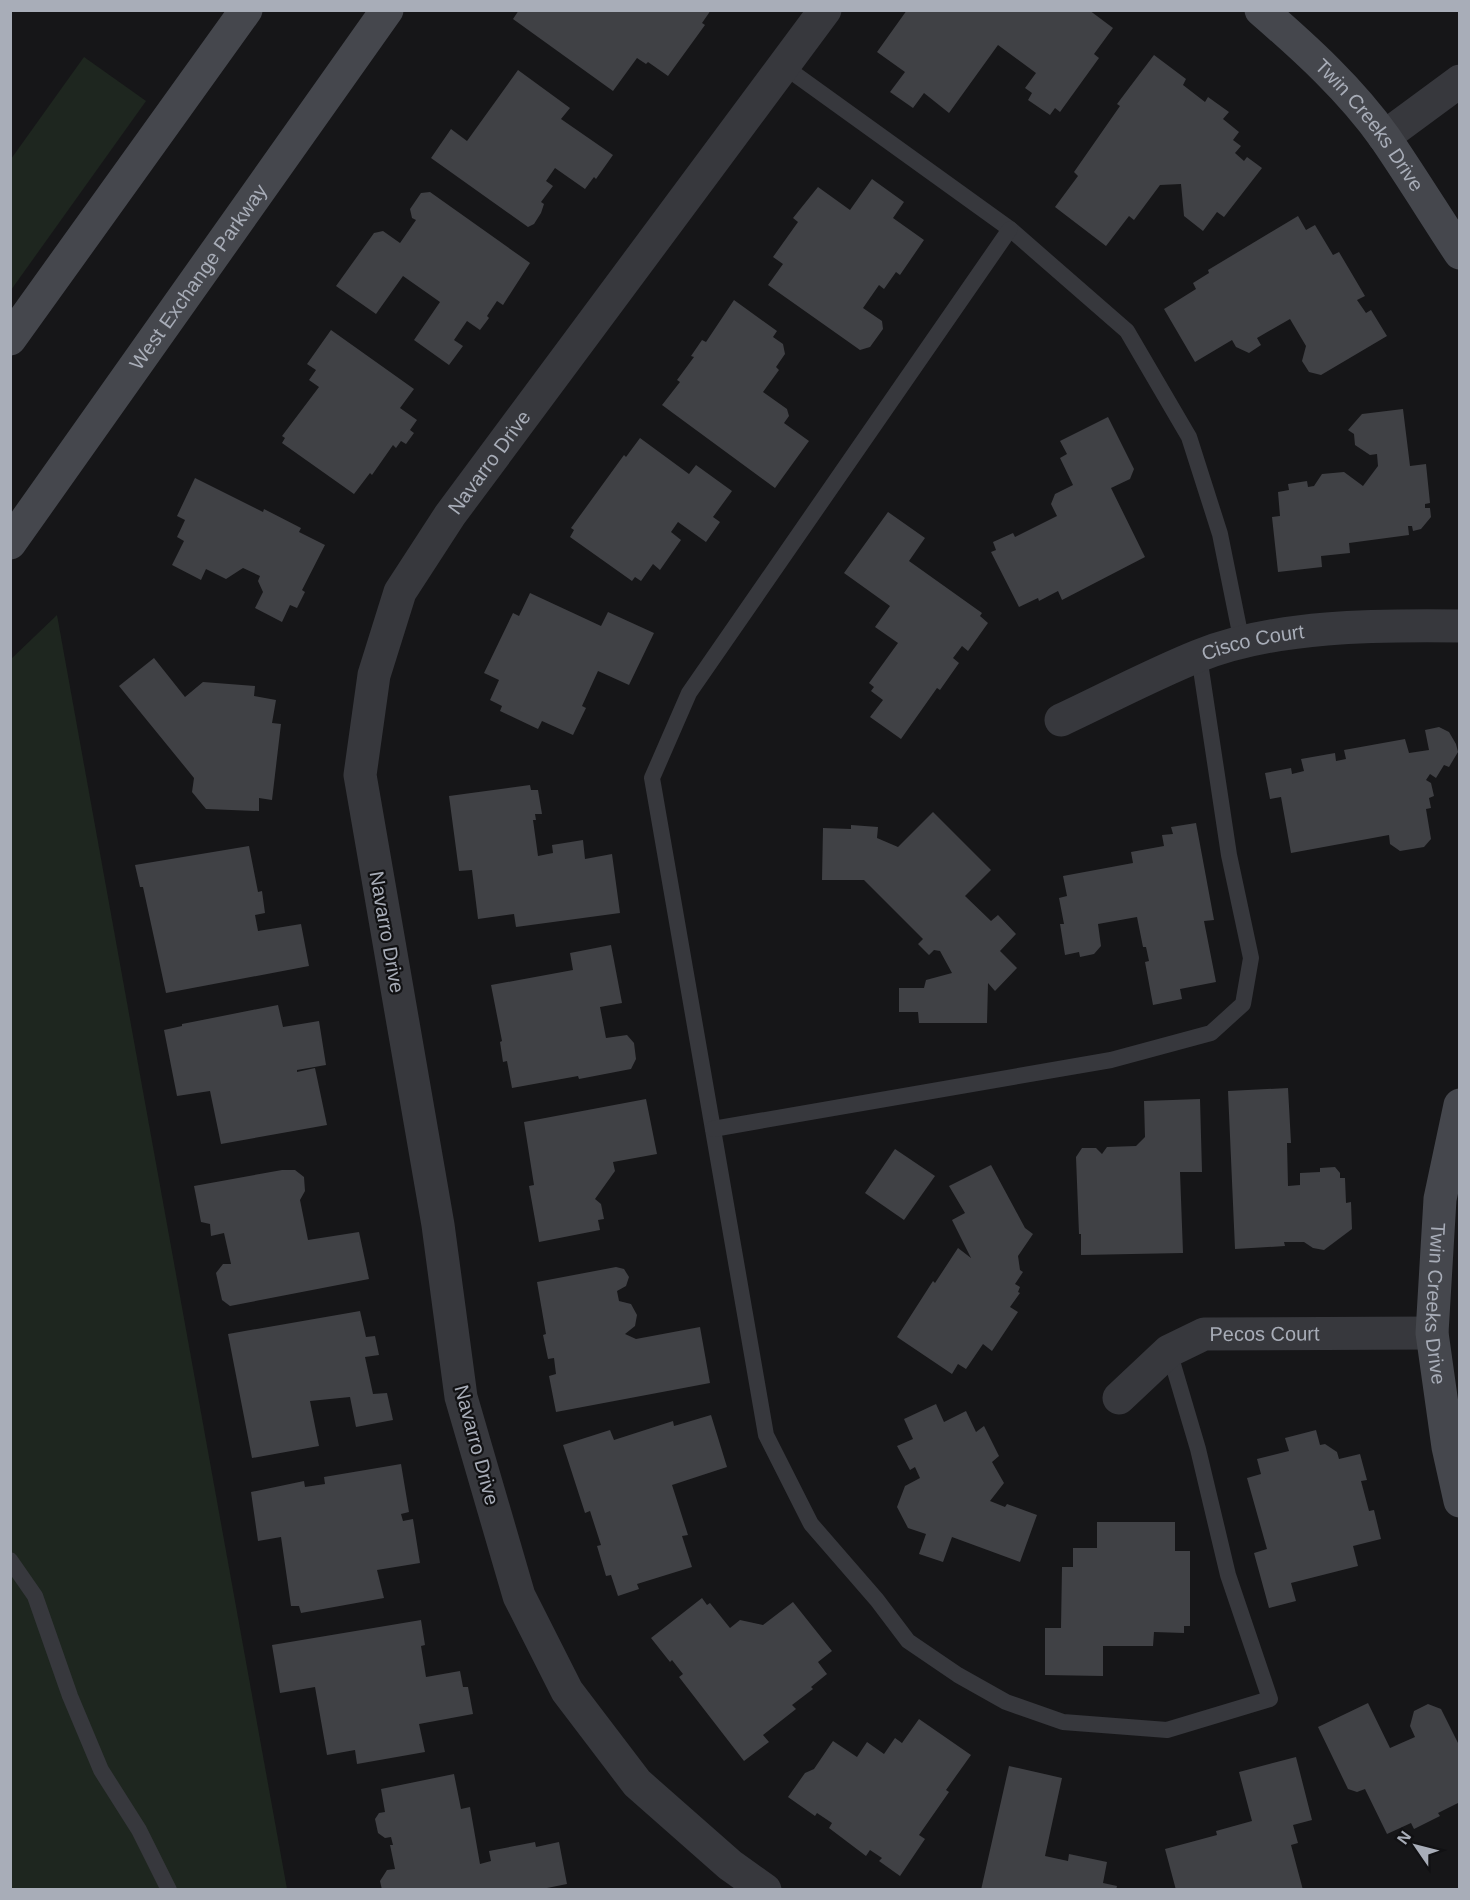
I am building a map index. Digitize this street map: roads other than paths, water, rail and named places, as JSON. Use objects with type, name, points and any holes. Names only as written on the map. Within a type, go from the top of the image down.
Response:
[{"type":"main road","name":"West Exchange Parkway","points":[[10,543],[387,10]]},
{"type":"main road","name":"Twin Creeks Drive","points":[[1262,10],[1320,64],[1384,137],[1460,253]]},
{"type":"main road","points":[[10,339],[239,13]]},
{"type":"main road","name":"Twin Creeks Drive","points":[[1460,1104],[1440,1199],[1432,1333],[1448,1447],[1460,1502]]},
{"type":"street","name":"Navarro Drive","points":[[765,1890],[730,1865],[637,1783],[567,1691],[519,1596],[460,1397],[438,1225],[360,775],[374,675],[400,592],[450,515],[825,10]]},
{"type":"street","points":[[1384,137],[1460,81]]},
{"type":"street","name":"Cisco Court","points":[[1061,720],[1198,656],[1242,643],[1317,629],[1405,625],[1460,626]]},
{"type":"street","name":"Pecos Court","points":[[1119,1398],[1169,1351],[1204,1334],[1432,1333]]},
{"type":"lane","points":[[785,66],[1011,229],[1126,331],[1189,437],[1220,534],[1242,643]]},
{"type":"lane","points":[[1011,229],[689,693],[670,731],[652,778],[766,1435],[811,1524],[877,1600],[908,1641],[958,1675],[1006,1702],[1063,1722],[1167,1730],[1270,1699],[1228,1575],[1198,1449],[1169,1351]]},
{"type":"lane","points":[[712,1129],[1111,1060],[1211,1033],[1244,1004],[1251,958],[1229,855],[1198,656]]},
{"type":"lane","points":[[10,1560],[35,1596],[70,1696],[101,1770],[139,1830],[169,1890]]}]
